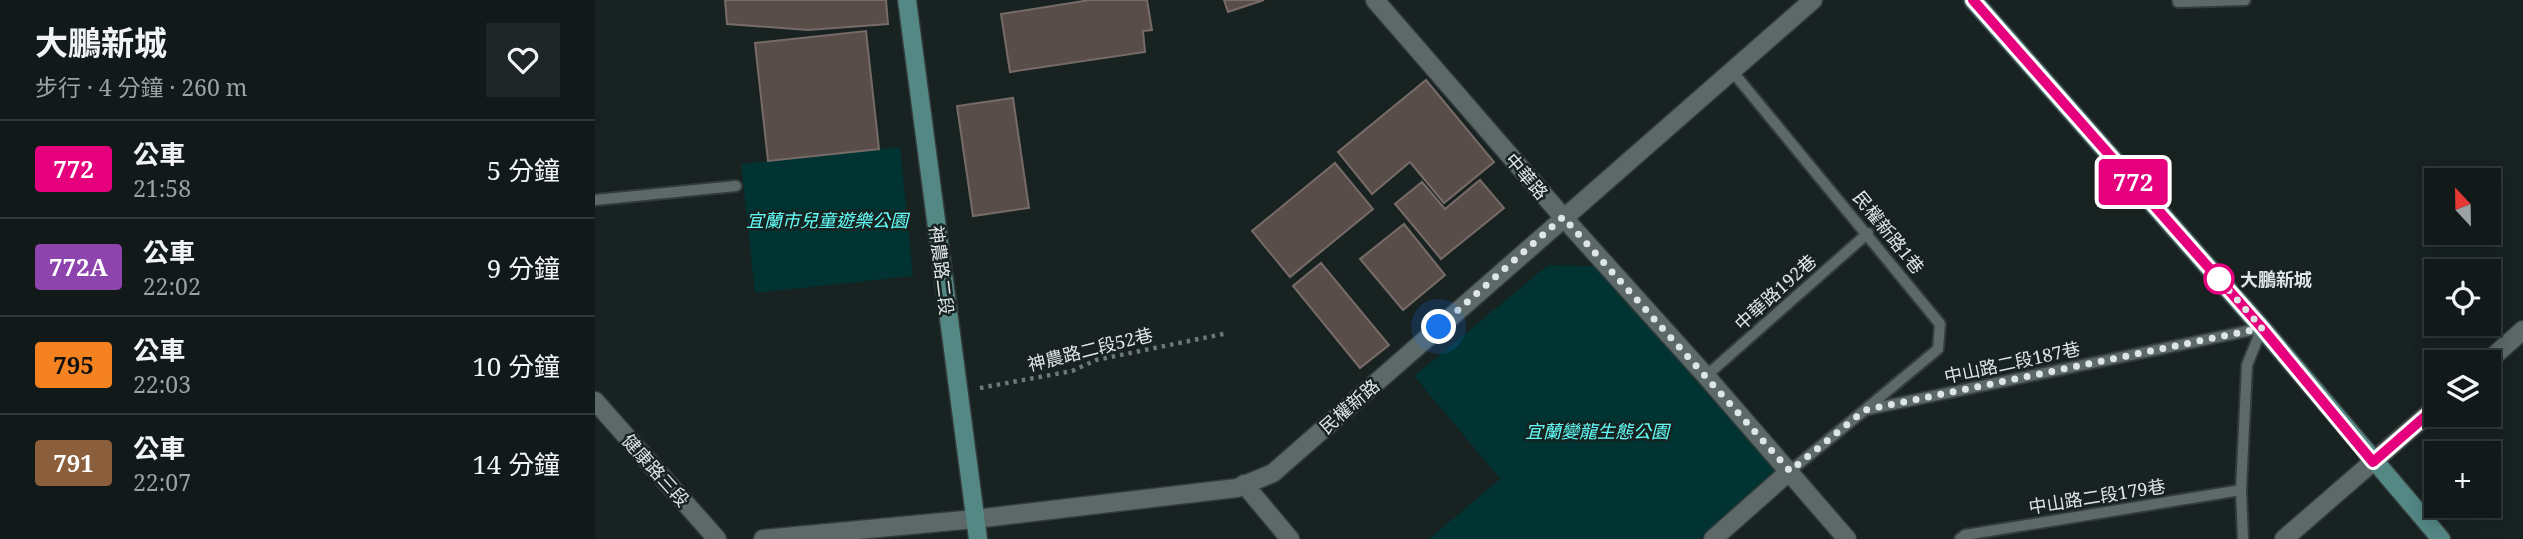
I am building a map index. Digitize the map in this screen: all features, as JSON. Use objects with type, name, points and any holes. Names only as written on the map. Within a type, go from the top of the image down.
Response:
[{"type":"street","name":"神農路二段","points":[[907,0],[978,539]]},
{"type":"street","name":"中華路","points":[[1375,0],[1847,539]]},
{"type":"street","name":"民權新路","points":[[763,539],[975,519],[1237,488],[1273,473],[1813,0]]},
{"type":"street","points":[[1973,0],[2262,328],[2441,539]]},
{"type":"street","points":[[2500,350],[2523,330]]},
{"type":"street","name":"健康路三段","points":[[595,401],[717,539]]},
{"type":"street","points":[[2284,539],[2424,417]]},
{"type":"street","points":[[1713,539],[1790,471]]},
{"type":"street","points":[[1244,484],[1290,539]]},
{"type":"lane","points":[[2178,1],[2245,0]]},
{"type":"lane","name":"民權新路1巷","points":[[1732,71],[1868,233],[1940,324],[1938,349],[1865,410]]},
{"type":"lane","points":[[595,200],[736,186]]},
{"type":"lane","name":"中華路192巷","points":[[1706,376],[1868,233]]},
{"type":"lane","name":"中山路二段187巷","points":[[1790,471],[1865,410],[2262,328]]},
{"type":"lane","points":[[2243,539],[2241,490],[2247,365],[2262,328]]},
{"type":"lane","name":"中山路二段179巷","points":[[1960,539],[1965,535],[2241,490]]},
{"type":"path","name":"神農路二段52巷","points":[[958,391],[1072,372],[1096,360],[1228,333]]},
{"type":"green space","name":"宜蘭市兒童遊樂公園","points":[[900,147],[913,276],[755,293],[741,164]]},
{"type":"green space","name":"宜蘭變龍生態公園","points":[[1548,265],[1595,266],[1779,472],[1700,539],[1429,539],[1500,479],[1414,376]]},
{"type":"building","points":[[725,0],[886,0],[888,24],[808,30],[727,24]]},
{"type":"building","points":[[1090,0],[1147,0],[1152,30],[1143,31],[1145,52],[1010,72],[1001,14]]},
{"type":"building","points":[[1224,0],[1264,0],[1228,12]]},
{"type":"building","points":[[866,31],[879,149],[768,161],[755,43]]},
{"type":"building","points":[[1426,80],[1494,162],[1444,203],[1410,162],[1372,194],[1338,152]]},
{"type":"building","points":[[1013,98],[1029,208],[973,216],[957,106]]},
{"type":"building","points":[[1335,163],[1373,209],[1290,277],[1252,231]]},
{"type":"building","points":[[1480,180],[1504,208],[1441,259],[1395,204],[1422,182],[1445,209]]},
{"type":"building","points":[[1404,224],[1445,275],[1403,310],[1360,259]]},
{"type":"building","points":[[1321,263],[1389,345],[1360,368],[1293,286]]},
{"type":"bus line","name":"772","points":[[1973,0],[2262,328],[2373,462],[2424,417]]},
{"type":"place","name":"大鵬新城","points":[[2219,279]]},
{"type":"route","points":[[1439,327],[1563,217],[1790,471],[1865,410],[2262,328],[2219,279]]}]
